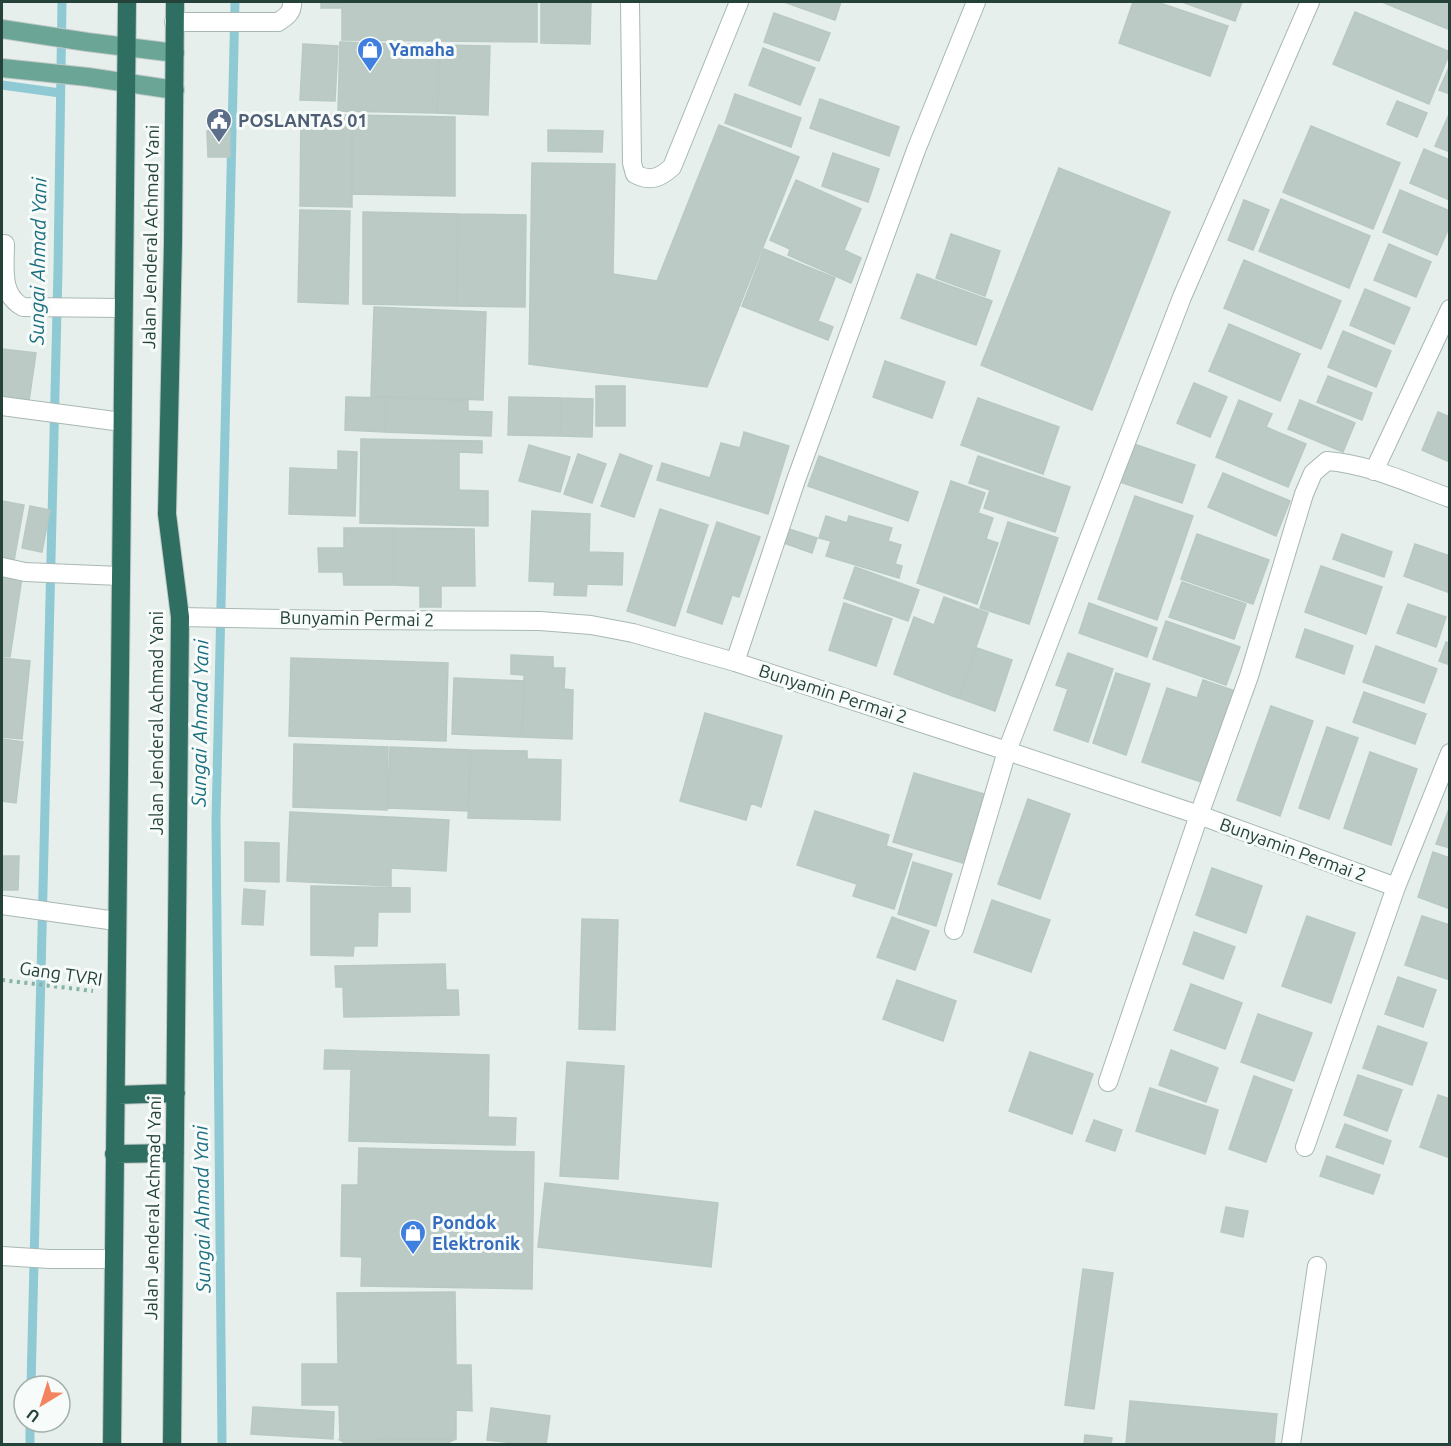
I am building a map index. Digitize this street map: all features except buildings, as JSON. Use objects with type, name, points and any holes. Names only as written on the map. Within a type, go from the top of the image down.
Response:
[{"type":"highway","name":"Jalan Jenderal Achmad Yani","points":[[112,1444],[127,2]]},
{"type":"highway","name":"Jalan Jenderal Achmad Yani","points":[[172,1444],[180,616],[167,514],[175,2]]},
{"type":"highway","points":[[117,1095],[176,1093]]},
{"type":"highway","points":[[114,1154],[175,1153]]},
{"type":"main road","points":[[2,29],[175,53]]},
{"type":"main road","points":[[2,68],[88,77],[175,90]]},
{"type":"street","points":[[174,22],[278,22],[287,16],[293,7],[292,2]]},
{"type":"street","points":[[630,2],[632,163],[635,174],[644,179],[663,175],[672,167],[739,2]]},
{"type":"street","points":[[735,662],[796,480],[912,161],[976,2]]},
{"type":"street","points":[[954,930],[1006,750],[1182,297],[1310,2]]},
{"type":"street","points":[[5,244],[5,289],[9,297],[23,307],[123,308]]},
{"type":"street","points":[[1374,471],[1449,309]]},
{"type":"street","points":[[2,406],[122,422]]},
{"type":"street","points":[[1108,1082],[1249,676],[1304,494],[1313,473],[1327,461],[1342,462],[1449,498]]},
{"type":"street","points":[[2,567],[25,572],[120,576]]},
{"type":"street","name":"Bunyamin Permai 2","points":[[180,616],[540,621],[591,625],[633,633],[735,662],[1006,750],[1199,815],[1396,887]]},
{"type":"street","points":[[1305,1147],[1396,887],[1449,753]]},
{"type":"street","points":[[2,905],[116,921]]},
{"type":"street","points":[[4,1256],[114,1259]]},
{"type":"street","points":[[1291,1444],[1317,1266]]},
{"type":"path","name":"Gang TVRI","points":[[2,980],[116,995]]},
{"type":"waterway","name":"Sungai Ahmad Yani","points":[[31,1374],[58,269],[62,2]]},
{"type":"waterway","name":"Sungai Ahmad Yani","points":[[222,1444],[216,820],[235,2]]},
{"type":"waterway","points":[[2,85],[60,93]]},
{"type":"waterway","name":"Sungai Ahmad Yani","points":[[30,1434],[30,1444]]},
{"type":"place","name":"Yamaha","points":[[370,73]]},
{"type":"place","name":"POSLANTAS 01","points":[[219,144]]},
{"type":"place","name":"Pondok Elektronik","points":[[413,1256]]}]
